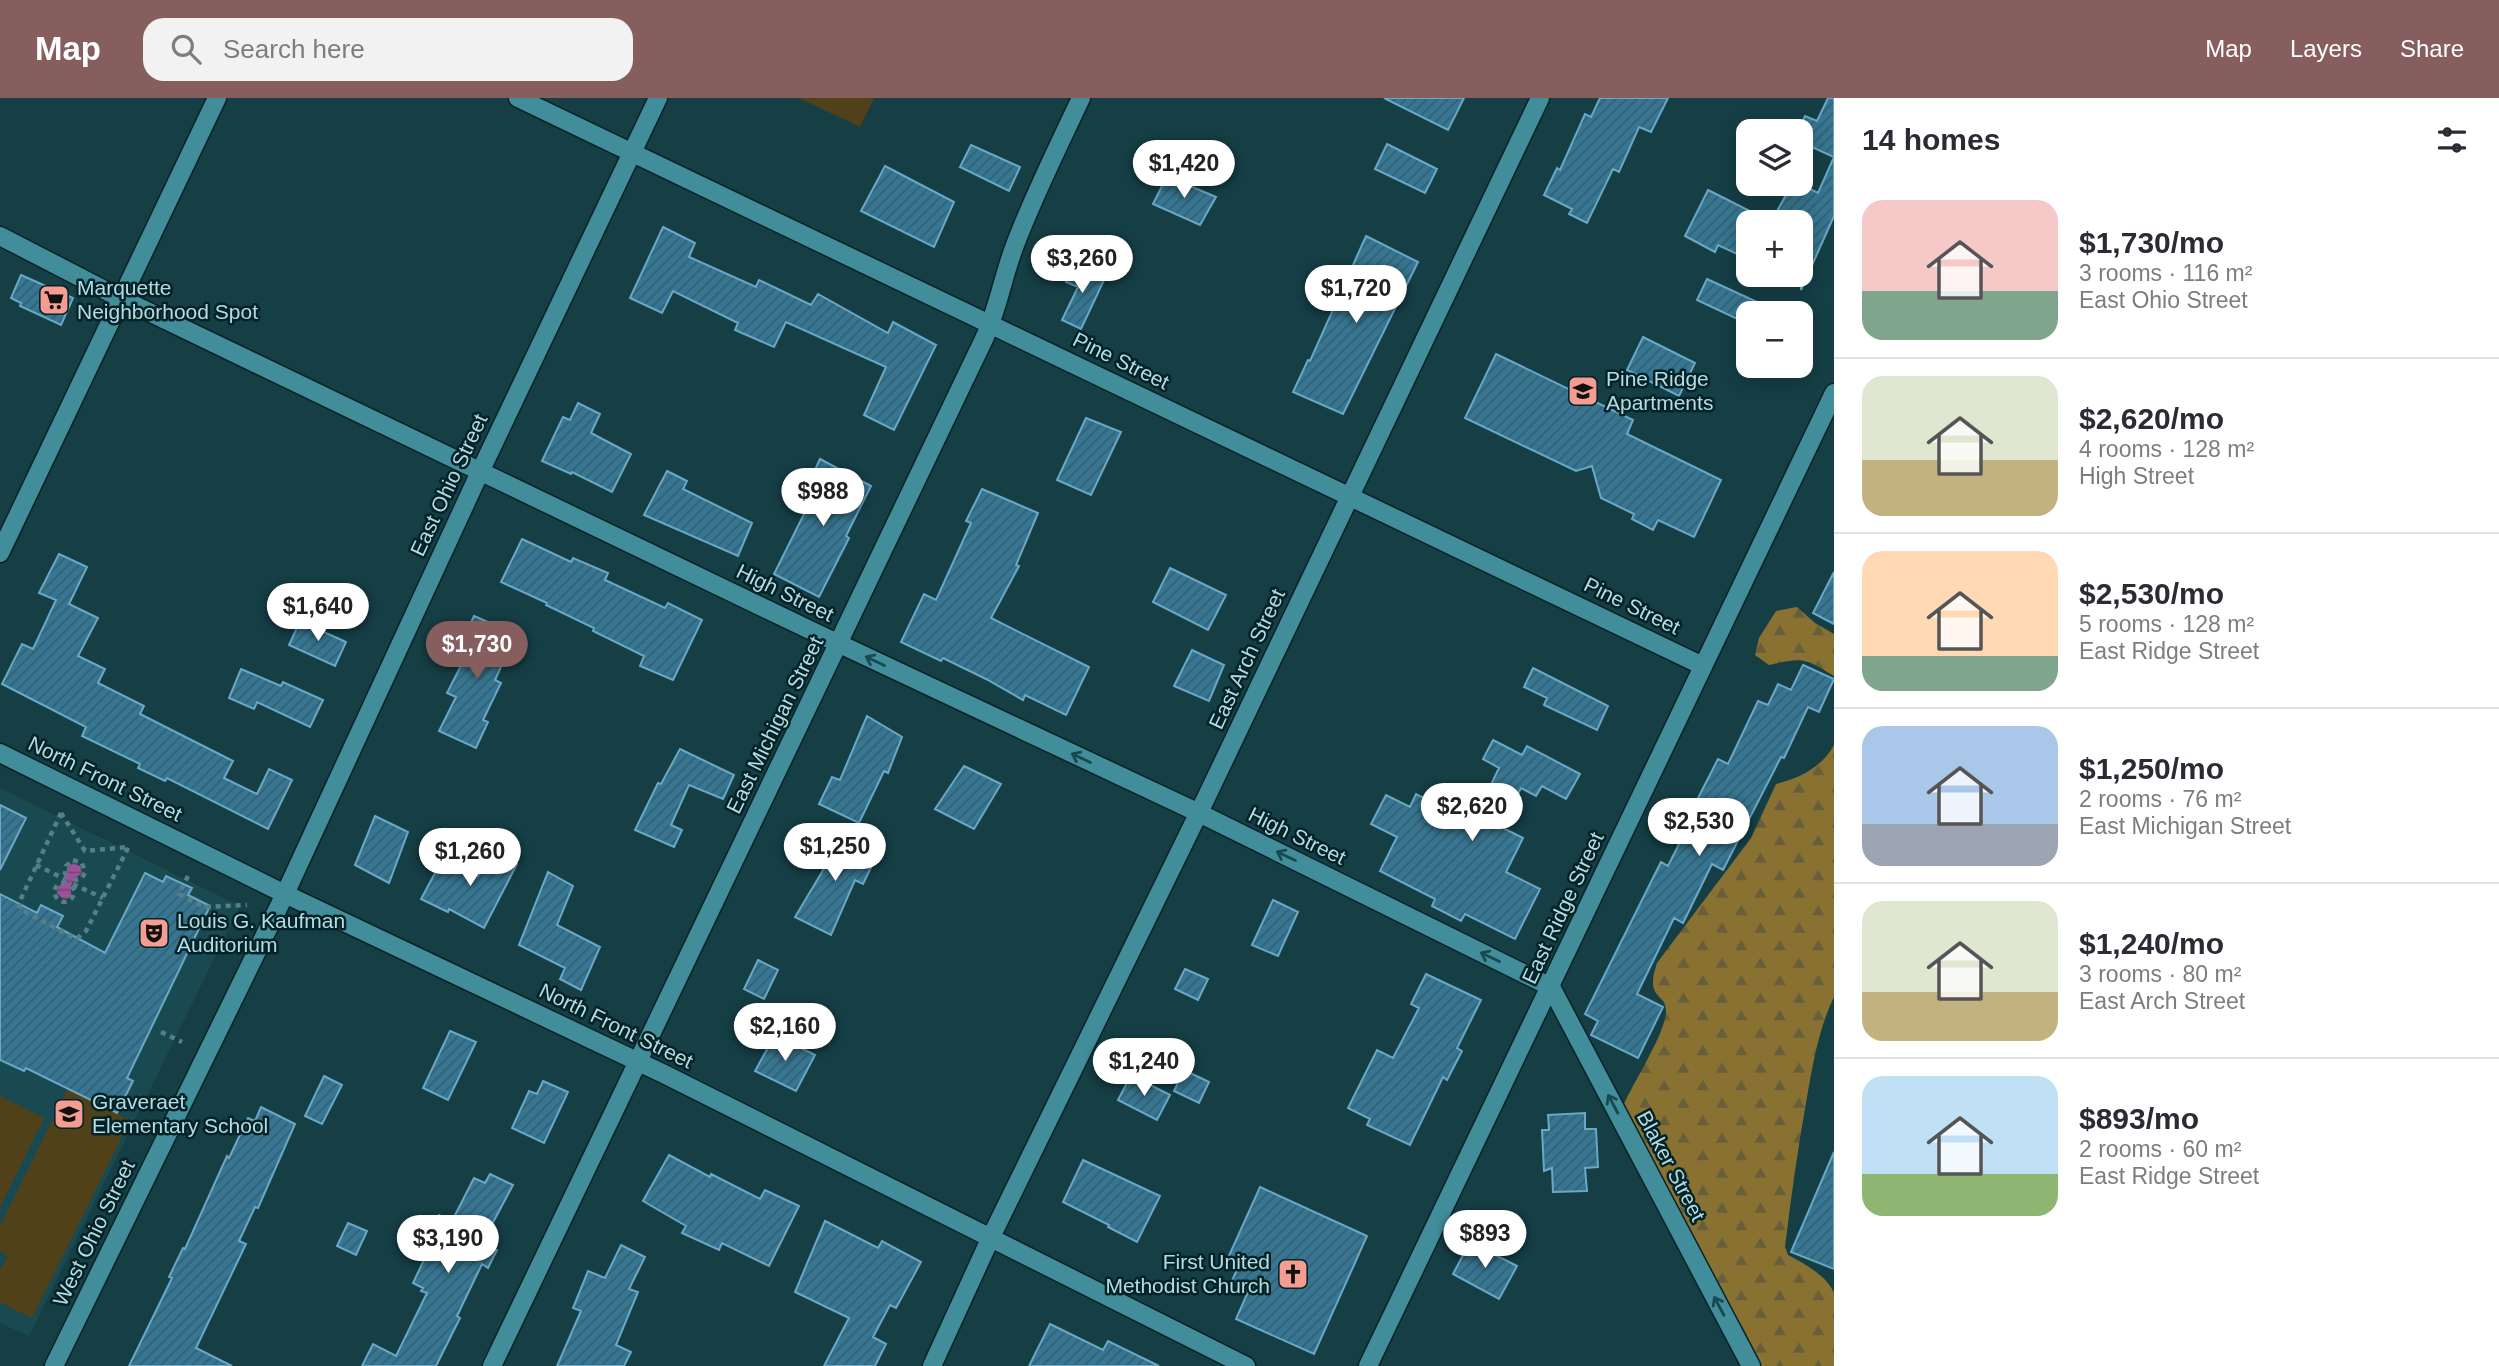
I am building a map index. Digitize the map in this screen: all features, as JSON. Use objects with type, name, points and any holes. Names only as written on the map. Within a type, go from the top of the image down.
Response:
[{"type":"street","points":[[0,553],[217,98]]},
{"type":"street","name":"Pine Street","points":[[518,98],[1703,666]]},
{"type":"street","name":"East Ohio Street","points":[[285,894],[480,471],[658,98]]},
{"type":"street","name":"East Michigan Street","points":[[492,1366],[990,324],[1014,247],[1081,98]]},
{"type":"street","name":"East Arch Street","points":[[932,1366],[991,1237],[1199,813],[1540,98]]},
{"type":"street","name":"High Street","points":[[0,236],[122,299],[839,644],[1199,813],[1551,987]]},
{"type":"street","name":"East Ridge Street","points":[[1368,1366],[1834,393]]},
{"type":"street","name":"North Front Street","points":[[0,752],[285,894],[637,1060],[1246,1366]]},
{"type":"street","name":"West Ohio Street","points":[[54,1366],[285,894]]},
{"type":"street","name":"Blaker Street","points":[[1551,987],[1751,1366]]},
{"type":"path","points":[[61,813],[85,851],[129,846],[86,931],[82,937],[76,939],[23,913],[19,902],[61,813]]},
{"type":"path","points":[[80,861],[85,851]]},
{"type":"path","points":[[80,861],[85,866],[82,879],[75,880],[73,884],[73,898],[68,902],[58,900],[54,894],[55,888],[65,879],[68,863],[80,861]]},
{"type":"path","points":[[36,865],[65,879]]},
{"type":"path","points":[[188,876],[179,894],[204,907],[247,905]]},
{"type":"path","points":[[73,884],[103,898]]},
{"type":"path","points":[[162,1032],[182,1042]]},
{"type":"shaded area","points":[[799,98],[874,98],[860,127]]},
{"type":"shaded area","name":"Graveraet Elementary School","points":[[0,788],[240,906],[29,1336],[0,1323]]},
{"type":"shaded area","points":[[73,863],[80,866],[82,873],[74,879],[71,896],[62,898],[57,893],[58,888],[65,879],[67,868]]},
{"type":"shaded area","points":[[68,1089],[130,1120],[32,1318],[0,1302],[0,1271],[8,1256],[0,1252],[0,1226]]},
{"type":"shaded area","points":[[0,1096],[44,1118],[0,1207]]},
{"type":"green space","points":[[1797,607],[1815,623],[1834,634],[1834,676],[1810,662],[1797,660],[1769,665],[1755,655],[1759,638],[1776,611]]},
{"type":"green space","points":[[1834,745],[1834,997],[1820,1033],[1812,1071],[1785,1247],[1788,1255],[1820,1275],[1834,1293],[1834,1366],[1761,1366],[1623,1106],[1655,1045],[1664,1021],[1665,1006],[1653,984],[1657,963],[1751,838],[1776,784],[1810,770],[1823,760]]},
{"type":"building","points":[[1384,98],[1464,98],[1448,130]]},
{"type":"building","points":[[1600,98],[1668,98],[1651,132],[1639,127],[1619,172],[1613,169],[1587,223],[1569,214],[1572,209],[1544,195],[1557,168],[1560,170],[1585,114],[1591,117]]},
{"type":"building","points":[[1828,98],[1834,98],[1834,157],[1813,147],[1813,119],[1817,121]]},
{"type":"building","points":[[1387,144],[1437,169],[1425,193],[1375,169]]},
{"type":"building","points":[[971,145],[1020,167],[1009,191],[960,167]]},
{"type":"building","points":[[1834,157],[1834,216],[1813,263],[1813,210],[1778,210],[1785,196],[1813,196],[1813,190],[1818,193]]},
{"type":"building","points":[[885,166],[954,202],[934,247],[861,211]]},
{"type":"building","points":[[1167,176],[1216,197],[1200,225],[1153,204]]},
{"type":"building","points":[[1708,190],[1748,210],[1736,210],[1736,253],[1718,245],[1715,252],[1685,236]]},
{"type":"building","points":[[663,227],[695,243],[689,257],[756,287],[759,280],[811,305],[818,294],[888,333],[893,322],[936,345],[894,430],[864,415],[886,367],[786,322],[774,347],[735,330],[738,323],[673,291],[662,313],[630,298]]},
{"type":"building","points":[[1366,236],[1418,262],[1343,414],[1293,392],[1308,360],[1310,361]]},
{"type":"building","points":[[1075,264],[1105,278],[1081,329],[1062,320],[1078,287],[1066,282]]},
{"type":"building","points":[[21,275],[73,298],[61,325],[20,306],[21,303],[11,298]]},
{"type":"building","points":[[1707,279],[1755,301],[1736,301],[1736,318],[1697,300]]},
{"type":"building","points":[[1643,337],[1695,363],[1679,396],[1627,370]]},
{"type":"building","name":"Pine Ridge Apartments","points":[[1496,354],[1633,420],[1627,434],[1721,480],[1694,537],[1658,520],[1653,530],[1632,519],[1634,514],[1601,498],[1592,466],[1576,471],[1465,418]]},
{"type":"building","points":[[578,403],[600,414],[591,433],[631,454],[612,492],[542,461],[563,417],[570,420]]},
{"type":"building","points":[[1086,418],[1121,432],[1091,495],[1057,480]]},
{"type":"building","points":[[820,459],[871,486],[846,536],[849,538],[819,597],[774,574],[811,500],[803,496]]},
{"type":"building","points":[[667,471],[687,481],[683,489],[752,523],[738,556],[644,515]]},
{"type":"building","points":[[982,489],[1038,513],[1016,565],[1019,566],[991,618],[1089,667],[1066,715],[1025,695],[1023,700],[943,658],[941,661],[901,642],[924,594],[936,600],[971,523],[966,521]]},
{"type":"building","points":[[522,539],[571,562],[573,558],[608,573],[605,580],[665,608],[668,603],[702,620],[673,680],[640,666],[644,656],[593,631],[594,628],[546,605],[547,603],[501,582]]},
{"type":"building","points":[[59,554],[87,567],[69,604],[98,618],[78,656],[105,669],[98,683],[144,706],[140,714],[233,761],[224,778],[257,794],[269,769],[292,780],[268,829],[167,778],[165,781],[138,768],[140,764],[82,736],[86,727],[2,684],[22,644],[33,649],[56,600],[39,593]]},
{"type":"building","points":[[1170,568],[1226,595],[1208,630],[1153,602]]},
{"type":"building","points":[[1834,572],[1834,624],[1813,613]]},
{"type":"building","points":[[474,616],[516,634],[495,680],[501,683],[483,720],[488,722],[476,748],[439,731],[456,697],[447,693],[468,652],[459,647]]},
{"type":"building","points":[[300,621],[346,642],[335,666],[289,645]]},
{"type":"building","points":[[1192,650],[1224,665],[1209,701],[1174,686]]},
{"type":"building","points":[[1803,665],[1834,679],[1819,712],[1808,707],[1784,758],[1781,757],[1723,870],[1712,864],[1683,923],[1674,918],[1637,994],[1663,1007],[1638,1058],[1591,1035],[1598,1021],[1585,1014],[1661,862],[1668,866],[1718,759],[1728,764],[1758,701],[1768,705],[1778,684],[1791,690]]},
{"type":"building","points":[[1533,668],[1608,706],[1597,730],[1544,705],[1547,698],[1524,687]]},
{"type":"building","points":[[241,669],[281,686],[283,682],[323,700],[310,727],[257,702],[254,709],[229,698]]},
{"type":"building","points":[[867,716],[902,737],[888,773],[884,771],[859,823],[819,804],[832,777],[840,780]]},
{"type":"building","points":[[1493,740],[1522,755],[1527,746],[1580,774],[1566,799],[1542,786],[1536,796],[1521,788],[1501,827],[1523,838],[1506,872],[1540,889],[1515,939],[1465,914],[1461,921],[1432,906],[1435,899],[1380,871],[1397,837],[1371,824],[1386,795],[1410,807],[1416,794],[1438,805],[1452,799],[1478,812],[1499,768],[1483,759]]},
{"type":"building","points":[[680,749],[734,775],[723,799],[689,785],[671,825],[682,830],[674,847],[635,830],[658,783],[661,784]]},
{"type":"building","points":[[964,766],[1001,784],[974,829],[935,809]]},
{"type":"building","points":[[0,805],[26,818],[0,870]]},
{"type":"building","points":[[375,816],[408,832],[389,883],[355,865]]},
{"type":"building","points":[[838,833],[876,857],[863,884],[855,880],[831,935],[795,917],[825,867],[819,864]]},
{"type":"building","points":[[489,851],[517,864],[484,928],[449,909],[448,912],[421,899],[442,860],[478,876]]},
{"type":"building","points":[[548,872],[573,886],[557,925],[600,947],[581,990],[560,979],[565,968],[519,945]]},
{"type":"building","name":"Graveraet Elementary School","points":[[145,873],[163,882],[166,876],[192,888],[188,895],[210,906],[127,1078],[133,1081],[117,1113],[26,1068],[24,1071],[0,1060],[0,894],[37,913],[41,905],[63,916],[57,927],[105,953]]},
{"type":"building","points":[[1273,900],[1298,912],[1278,956],[1252,945]]},
{"type":"building","points":[[758,960],[778,970],[764,999],[744,989]]},
{"type":"building","points":[[1185,969],[1208,979],[1198,1000],[1175,989]]},
{"type":"building","points":[[1426,974],[1481,1000],[1457,1048],[1462,1051],[1447,1080],[1443,1077],[1410,1145],[1367,1125],[1370,1119],[1348,1108],[1377,1050],[1393,1058],[1419,1008],[1411,1004]]},
{"type":"building","points":[[450,1031],[476,1042],[448,1100],[423,1088]]},
{"type":"building","points":[[775,1035],[815,1055],[796,1091],[755,1071]]},
{"type":"building","points":[[1184,1070],[1209,1082],[1199,1103],[1174,1091]]},
{"type":"building","points":[[1131,1075],[1170,1095],[1157,1120],[1118,1100]]},
{"type":"building","points":[[324,1076],[342,1085],[322,1124],[305,1116]]},
{"type":"building","points":[[543,1081],[568,1092],[544,1143],[512,1128],[529,1091],[537,1094]]},
{"type":"building","points":[[261,1107],[295,1124],[258,1208],[255,1207],[239,1241],[246,1244],[196,1348],[232,1366],[129,1366],[227,1156],[229,1158],[248,1118],[255,1121]]},
{"type":"building","points":[[1585,1113],[1585,1129],[1596,1129],[1598,1167],[1585,1168],[1587,1191],[1553,1192],[1552,1168],[1544,1171],[1542,1130],[1549,1130],[1548,1115]]},
{"type":"building","points":[[1834,1152],[1834,1269],[1791,1252]]},
{"type":"building","points":[[669,1155],[760,1199],[765,1190],[799,1206],[769,1266],[722,1243],[719,1250],[682,1233],[686,1226],[643,1201]]},
{"type":"building","points":[[1083,1160],[1160,1196],[1137,1242],[1063,1202]]},
{"type":"building","points":[[490,1174],[513,1185],[482,1243],[497,1250],[488,1268],[482,1264],[457,1316],[460,1318],[436,1366],[362,1366],[373,1344],[396,1356],[427,1293],[413,1283],[433,1241],[428,1238],[439,1215],[452,1221],[474,1178],[485,1183]]},
{"type":"building","name":"First United Methodist Church","points":[[1260,1187],[1367,1236],[1314,1354],[1236,1319],[1248,1292],[1230,1285],[1240,1263],[1228,1258]]},
{"type":"building","points":[[825,1221],[878,1248],[882,1241],[921,1262],[896,1308],[890,1305],[873,1337],[886,1344],[875,1366],[824,1366],[849,1318],[795,1292]]},
{"type":"building","points":[[348,1223],[367,1231],[356,1255],[337,1246]]},
{"type":"building","points":[[1470,1242],[1517,1266],[1499,1299],[1453,1274]]},
{"type":"building","points":[[621,1245],[645,1257],[629,1289],[638,1292],[616,1345],[631,1352],[624,1366],[557,1366],[581,1311],[573,1308],[588,1271],[605,1278]]},
{"type":"building","points":[[1050,1324],[1103,1350],[1108,1341],[1159,1366],[1029,1366]]},
{"type":"place","name":"Marquette Neighborhood Spot","points":[[54,300]]},
{"type":"place","name":"Pine Ridge Apartments","points":[[1583,391]]},
{"type":"place","name":"Louis G. Kaufman Auditorium","points":[[154,933]]},
{"type":"place","name":"Graveraet Elementary School","points":[[69,1114]]},
{"type":"place","name":"First United Methodist Church","points":[[1293,1274]]}]
